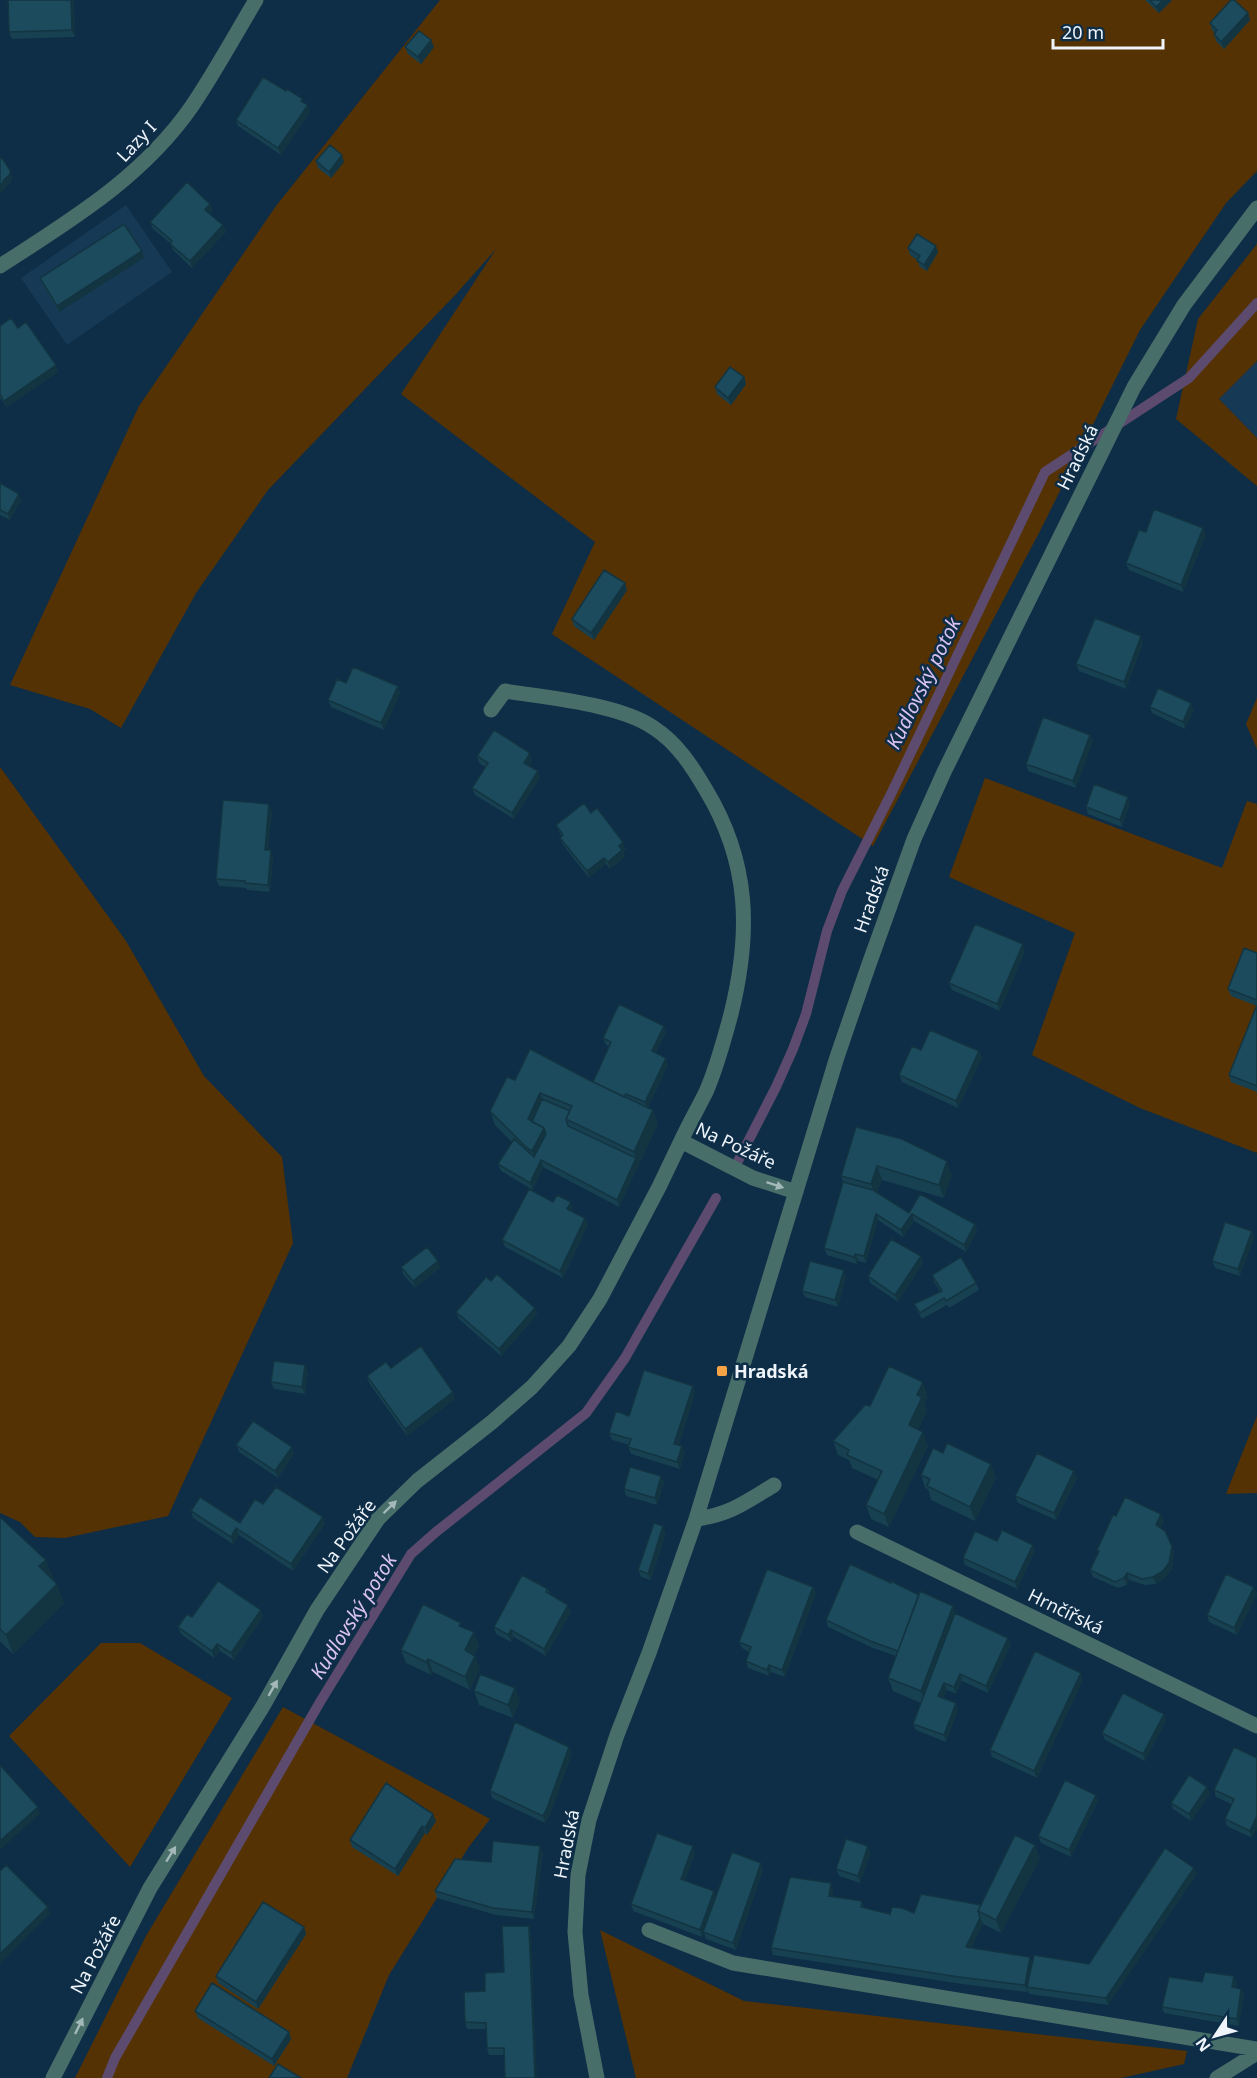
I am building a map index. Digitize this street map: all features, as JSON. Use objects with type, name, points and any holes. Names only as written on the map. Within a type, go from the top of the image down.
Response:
[{"type":"street","name":"Lazy I","points":[[0,266],[121,184],[155,151],[192,107],[256,0]]},
{"type":"street","name":"Hradská","points":[[597,2078],[581,1995],[575,1932],[575,1903],[583,1846],[598,1788],[696,1519],[837,1057],[914,840],[953,752],[1134,387],[1184,305],[1257,208]]},
{"type":"street","points":[[491,710],[505,691],[604,708],[630,715],[654,727],[675,746],[694,769],[714,803],[730,839],[738,867],[742,896],[744,936],[740,975],[717,1063],[681,1141]]},
{"type":"street","name":"Na Požáře","points":[[53,2078],[150,1888],[263,1706],[317,1610],[378,1519],[417,1481],[532,1388],[569,1346],[600,1299],[681,1141],[753,1178],[796,1192]]},
{"type":"street","points":[[696,1519],[720,1515],[774,1485]]},
{"type":"street","name":"Hrnčířská","points":[[857,1532],[1257,1726]]},
{"type":"street","points":[[649,1930],[733,1963],[1257,2051]]},
{"type":"street","points":[[1217,2078],[1257,2051]]},
{"type":"shaded area","points":[[440,0],[1257,0],[1257,171],[1226,203],[1140,330],[1040,531],[873,846],[552,634],[595,542],[401,394],[496,249],[457,293],[268,490],[196,593],[121,728],[90,709],[10,685],[139,406],[276,206]]},
{"type":"shaded area","points":[[126,205],[172,272],[67,345],[21,278]]},
{"type":"shaded area","points":[[1257,244],[1257,361],[1219,399],[1257,438],[1257,486],[1176,419],[1198,319]]},
{"type":"shaded area","points":[[1257,361],[1257,438],[1219,399]]},
{"type":"shaded area","points":[[1257,698],[1257,749],[1246,724]]},
{"type":"shaded area","points":[[0,767],[126,941],[204,1076],[282,1157],[293,1243],[168,1516],[65,1538],[35,1537],[20,1522],[0,1513]]},
{"type":"shaded area","points":[[985,778],[1222,868],[1247,801],[1257,804],[1257,1153],[1140,1108],[1032,1055],[1075,933],[949,877]]},
{"type":"shaded area","points":[[1257,1416],[1257,1493],[1226,1494]]},
{"type":"shaded area","points":[[101,1643],[140,1643],[232,1698],[130,1867],[9,1736]]},
{"type":"shaded area","points":[[283,1707],[490,1819],[468,1848],[389,1975],[347,2078],[75,2078],[146,1936]]},
{"type":"shaded area","points":[[600,1930],[744,2001],[1187,2051],[1184,2064],[1121,2078],[636,2078]]},
{"type":"building","points":[[8,0],[71,0],[72,30],[9,32]]},
{"type":"building","points":[[1150,0],[1163,0],[1156,7]]},
{"type":"building","points":[[1231,0],[1234,0],[1248,13],[1221,42],[1214,34],[1217,30],[1210,23]]},
{"type":"building","points":[[419,31],[431,40],[418,57],[405,47]]},
{"type":"building","points":[[263,77],[286,91],[287,89],[308,105],[278,148],[236,120]]},
{"type":"building","points":[[330,145],[342,155],[329,172],[316,161]]},
{"type":"building","points":[[0,158],[10,170],[10,174],[0,185]]},
{"type":"building","points":[[187,182],[210,204],[205,210],[223,225],[190,261],[150,222]]},
{"type":"building","points":[[124,224],[142,251],[57,306],[40,278]]},
{"type":"building","points":[[917,234],[936,246],[924,265],[917,260],[920,256],[908,248]]},
{"type":"building","points":[[11,318],[18,328],[26,322],[56,365],[4,401],[0,394],[0,326]]},
{"type":"building","points":[[730,367],[744,377],[728,398],[715,387]]},
{"type":"building","points":[[0,483],[19,494],[8,514],[0,510]]},
{"type":"building","points":[[1154,509],[1203,528],[1181,585],[1126,563],[1139,530],[1146,532]]},
{"type":"building","points":[[604,570],[625,583],[591,633],[572,619]]},
{"type":"building","points":[[1095,618],[1141,636],[1124,682],[1076,664]]},
{"type":"building","points":[[353,667],[398,686],[381,723],[328,700],[337,679],[346,683]]},
{"type":"building","points":[[1158,688],[1191,703],[1183,722],[1150,707]]},
{"type":"building","points":[[1043,717],[1090,735],[1073,781],[1026,764]]},
{"type":"building","points":[[494,730],[530,753],[524,763],[538,771],[512,813],[472,788],[488,763],[477,756]]},
{"type":"building","points":[[1094,784],[1128,797],[1120,820],[1086,807]]},
{"type":"building","points":[[223,800],[269,804],[265,850],[271,850],[268,885],[216,879]]},
{"type":"building","points":[[584,803],[591,813],[597,808],[623,842],[619,846],[622,850],[608,862],[604,858],[587,871],[560,838],[563,835],[556,825]]},
{"type":"building","points":[[975,924],[1023,944],[997,1004],[949,983]]},
{"type":"building","points":[[1244,948],[1257,953],[1257,1000],[1228,989]]},
{"type":"building","points":[[619,1004],[664,1026],[652,1051],[666,1058],[645,1102],[626,1094],[624,1097],[593,1082],[611,1042],[603,1038]]},
{"type":"building","points":[[1257,1005],[1257,1086],[1229,1075]]},
{"type":"building","points":[[930,1030],[979,1051],[956,1101],[899,1075],[912,1046],[921,1050]]},
{"type":"building","points":[[530,1049],[653,1110],[634,1152],[566,1119],[572,1106],[540,1093],[528,1119],[544,1128],[532,1151],[527,1148],[490,1111],[507,1077],[515,1080]]},
{"type":"building","points":[[542,1099],[570,1111],[566,1119],[568,1126],[636,1158],[617,1200],[541,1160],[530,1183],[498,1164],[514,1139],[534,1157],[546,1134],[544,1128],[532,1122]]},
{"type":"building","points":[[856,1127],[902,1139],[947,1161],[939,1185],[877,1166],[871,1184],[841,1176]]},
{"type":"building","points":[[843,1182],[873,1190],[909,1213],[920,1194],[975,1224],[964,1245],[912,1214],[901,1230],[876,1214],[864,1256],[855,1254],[854,1257],[824,1248]]},
{"type":"building","points":[[529,1189],[553,1202],[557,1195],[571,1202],[567,1209],[585,1218],[560,1271],[502,1240]]},
{"type":"building","points":[[1225,1222],[1252,1231],[1238,1269],[1212,1261]]},
{"type":"building","points":[[891,1239],[921,1256],[895,1295],[868,1276]]},
{"type":"building","points":[[427,1247],[438,1261],[413,1281],[401,1267]]},
{"type":"building","points":[[961,1257],[976,1283],[946,1301],[944,1298],[920,1313],[914,1304],[942,1291],[932,1275]]},
{"type":"building","points":[[810,1261],[844,1270],[835,1300],[802,1291]]},
{"type":"building","points":[[497,1274],[535,1308],[499,1349],[456,1312],[486,1277],[491,1281]]},
{"type":"building","points":[[421,1346],[453,1392],[405,1429],[367,1376],[386,1362],[391,1368]]},
{"type":"building","points":[[274,1361],[305,1365],[302,1387],[271,1382]]},
{"type":"building","points":[[889,1366],[923,1382],[917,1395],[922,1397],[909,1425],[923,1432],[884,1514],[866,1505],[882,1471],[847,1455],[849,1450],[833,1441],[865,1405],[870,1406]]},
{"type":"building","points":[[644,1370],[693,1386],[674,1444],[682,1446],[677,1462],[628,1447],[631,1439],[609,1433],[616,1411],[629,1416]]},
{"type":"building","points":[[253,1421],[292,1447],[275,1471],[236,1445]]},
{"type":"building","points":[[947,1443],[991,1464],[970,1507],[927,1486],[930,1479],[921,1475],[933,1448],[943,1453]]},
{"type":"building","points":[[1037,1453],[1074,1471],[1054,1513],[1015,1496]]},
{"type":"building","points":[[630,1467],[661,1476],[655,1498],[624,1489]]},
{"type":"building","points":[[276,1487],[323,1517],[291,1564],[236,1528],[231,1537],[191,1511],[200,1497],[240,1523],[255,1499],[263,1504]]},
{"type":"building","points":[[1125,1497],[1161,1514],[1156,1525],[1165,1531],[1172,1546],[1169,1563],[1163,1571],[1153,1577],[1142,1579],[1127,1573],[1124,1578],[1115,1582],[1090,1570],[1113,1515],[1116,1516]]},
{"type":"building","points":[[0,1517],[46,1560],[39,1566],[57,1584],[6,1635],[0,1629]]},
{"type":"building","points":[[654,1523],[663,1526],[648,1574],[638,1570]]},
{"type":"building","points":[[1002,1530],[1033,1545],[1015,1582],[963,1558],[975,1531],[997,1541]]},
{"type":"building","points":[[850,1564],[919,1595],[898,1651],[870,1641],[826,1620]]},
{"type":"building","points":[[767,1569],[813,1587],[782,1670],[769,1665],[767,1670],[746,1661],[751,1647],[739,1642]]},
{"type":"building","points":[[1226,1574],[1254,1587],[1234,1628],[1207,1615]]},
{"type":"building","points":[[522,1575],[548,1589],[546,1592],[568,1605],[544,1649],[511,1630],[508,1635],[494,1627]]},
{"type":"building","points":[[218,1581],[261,1610],[231,1653],[217,1644],[212,1651],[178,1627],[187,1614],[192,1617]]},
{"type":"building","points":[[920,1591],[953,1606],[921,1691],[888,1678]]},
{"type":"building","points":[[423,1604],[461,1623],[459,1626],[474,1632],[465,1650],[475,1656],[465,1677],[428,1659],[426,1662],[401,1650]]},
{"type":"building","points":[[955,1613],[1008,1638],[986,1686],[960,1674],[954,1687],[944,1683],[938,1696],[956,1703],[944,1735],[913,1724]]},
{"type":"building","points":[[1035,1651],[1081,1673],[1034,1771],[990,1750]]},
{"type":"building","points":[[480,1674],[515,1688],[508,1705],[474,1691]]},
{"type":"building","points":[[1123,1693],[1164,1714],[1143,1754],[1102,1733]]},
{"type":"building","points":[[515,1722],[569,1747],[543,1816],[490,1791]]},
{"type":"building","points":[[1234,1747],[1257,1758],[1257,1816],[1250,1831],[1225,1819],[1234,1799],[1214,1790]]},
{"type":"building","points":[[0,1765],[38,1807],[0,1841]]},
{"type":"building","points":[[1189,1775],[1207,1787],[1189,1814],[1171,1803]]},
{"type":"building","points":[[1065,1780],[1096,1795],[1069,1850],[1038,1836]]},
{"type":"building","points":[[386,1783],[433,1814],[425,1828],[422,1826],[395,1869],[350,1840]]},
{"type":"building","points":[[657,1833],[693,1846],[681,1879],[714,1891],[700,1930],[631,1904]]},
{"type":"building","points":[[1015,1835],[1035,1845],[996,1920],[978,1911]]},
{"type":"building","points":[[846,1839],[868,1846],[858,1876],[836,1869]]},
{"type":"building","points":[[493,1841],[540,1846],[532,1912],[493,1908],[435,1891],[455,1859],[491,1862]]},
{"type":"building","points":[[1165,1848],[1194,1868],[1106,1998],[1027,1987],[1034,1955],[1089,1964]]},
{"type":"building","points":[[732,1852],[761,1863],[733,1943],[703,1932]]},
{"type":"building","points":[[6,1865],[48,1907],[0,1954],[0,1871]]},
{"type":"building","points":[[790,1877],[831,1883],[829,1896],[862,1901],[861,1907],[890,1914],[892,1907],[914,1913],[921,1894],[981,1905],[978,1911],[980,1918],[966,1947],[1030,1957],[1025,1985],[771,1948]]},
{"type":"building","points":[[263,1902],[304,1927],[256,2002],[216,1976]]},
{"type":"building","points":[[502,1926],[529,1926],[535,2078],[505,2078],[504,2048],[487,2048],[486,2023],[465,2022],[464,1992],[485,1991],[485,1973],[504,1972]]},
{"type":"building","points":[[1205,1972],[1234,1976],[1232,1987],[1241,1989],[1237,2019],[1162,2007],[1169,1977],[1202,1982]]},
{"type":"building","points":[[212,1983],[289,2032],[272,2059],[195,2011]]},
{"type":"building","points":[[278,2064],[301,2078],[269,2078]]},
{"type":"waterway","name":"Kudlovský potok","points":[[736,1165],[793,1049],[806,1014],[827,931],[842,891],[892,792],[1045,472],[1189,378],[1257,303]]},
{"type":"waterway","name":"Kudlovský potok","points":[[107,2078],[115,2058],[320,1702],[411,1554],[586,1413],[625,1358],[716,1198]]},
{"type":"place","name":"Hradská","points":[[722,1371]]}]
